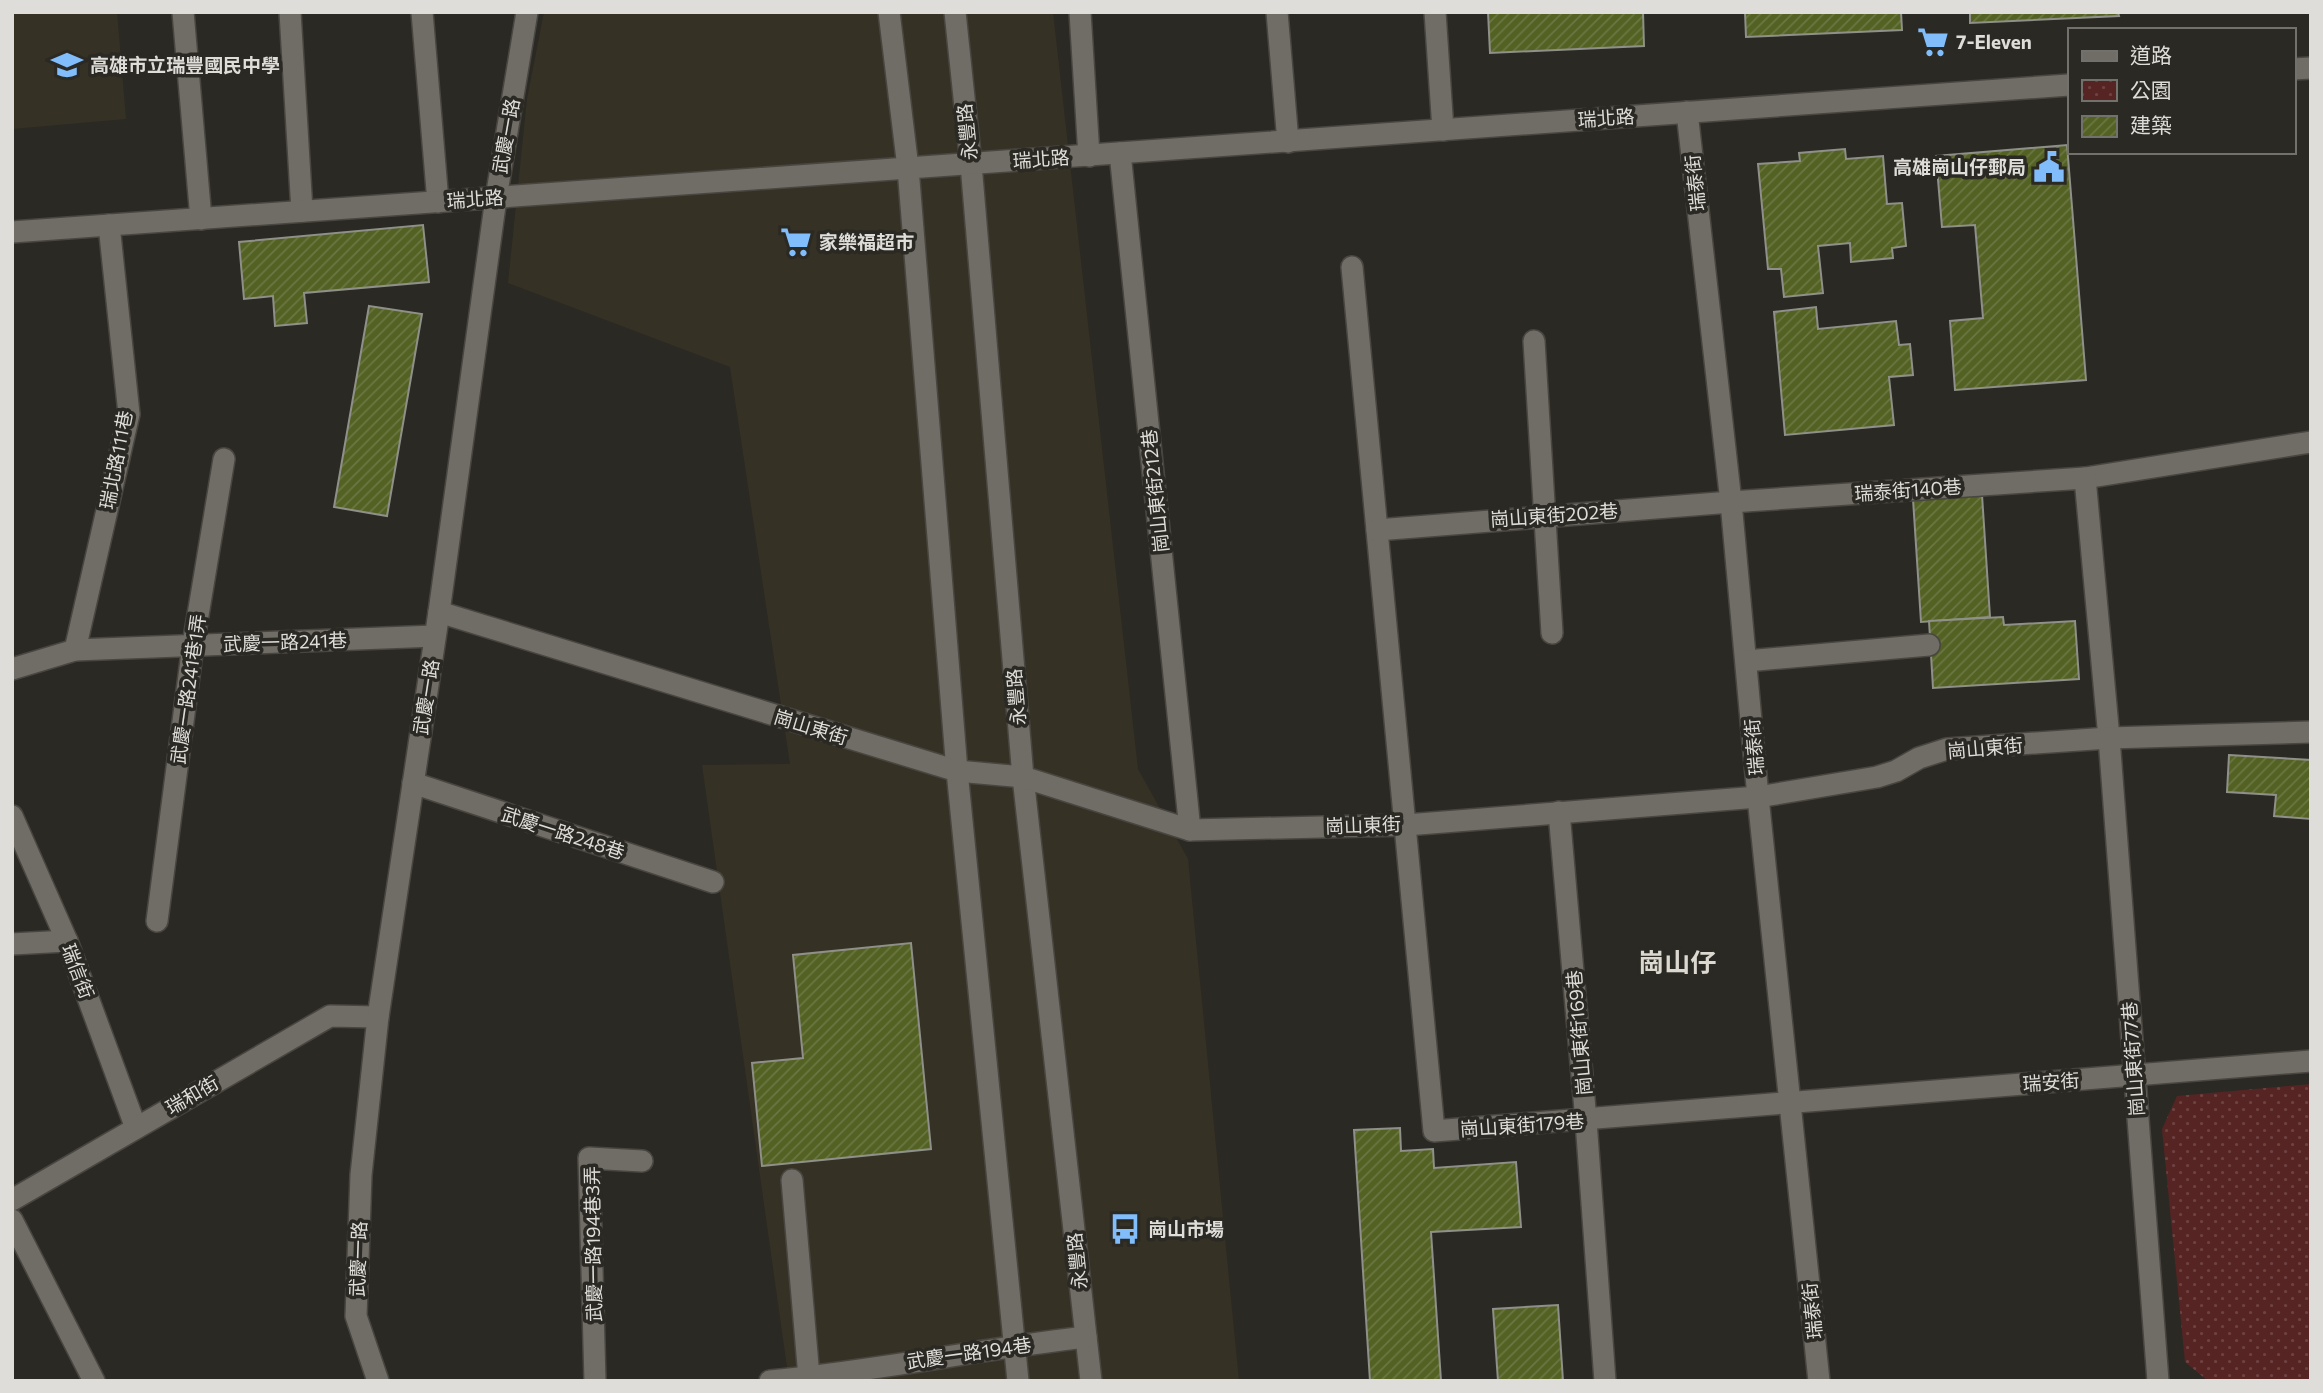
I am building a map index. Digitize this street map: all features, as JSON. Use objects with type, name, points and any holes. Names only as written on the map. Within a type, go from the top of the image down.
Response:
[{"type":"street","points":[[183,12],[201,219]]},
{"type":"street","points":[[290,12],[302,212]]},
{"type":"street","points":[[422,12],[438,202]]},
{"type":"street","name":"武慶一路","points":[[378,1381],[356,1316],[361,1175],[378,1017],[439,612],[496,198],[527,12]]},
{"type":"street","points":[[890,12],[908,168],[957,771],[1018,1381]]},
{"type":"street","name":"永豐路","points":[[955,12],[971,164],[1023,777],[1091,1381]]},
{"type":"street","points":[[1080,12],[1089,156]]},
{"type":"street","points":[[1277,12],[1288,142]]},
{"type":"street","points":[[1435,12],[1443,130]]},
{"type":"street","name":"瑞北路","points":[[12,232],[2068,85]]},
{"type":"street","name":"瑞泰街","points":[[1688,112],[1731,502],[1758,797],[1819,1381]]},
{"type":"street","name":"崗山東街212巷","points":[[1120,153],[1190,830]]},
{"type":"street","name":"瑞北路111巷","points":[[75,650],[129,414],[108,225]]},
{"type":"street","points":[[1352,267],[1406,825]]},
{"type":"street","points":[[1534,341],[1552,633]]},
{"type":"street","name":"瑞泰街140巷","points":[[1731,502],[2085,478],[2311,442]]},
{"type":"street","name":"武慶一路241巷1弄","points":[[157,921],[193,645],[224,459]]},
{"type":"street","points":[[2085,478],[2109,738]]},
{"type":"street","name":"崗山東街202巷","points":[[1377,530],[1731,502]]},
{"type":"street","name":"崗山東街","points":[[439,612],[957,771],[1023,777],[1190,830],[1406,825],[1758,797],[1877,777],[1947,749],[2109,738],[2311,732]]},
{"type":"street","name":"武慶一路241巷","points":[[12,669],[75,650],[435,636]]},
{"type":"street","points":[[1746,661],[1929,645]]},
{"type":"street","name":"崗山東街77巷","points":[[2109,738],[2158,1381]]},
{"type":"street","name":"武慶一路248巷","points":[[413,783],[713,882]]},
{"type":"street","name":"崗山東街169巷","points":[[1559,812],[1605,1381]]},
{"type":"street","name":"瑞信街","points":[[12,816],[67,941],[136,1128]]},
{"type":"street","name":"崗山東街179巷","points":[[1406,825],[1434,1131],[1586,1121],[1791,1102]]},
{"type":"street","points":[[12,944],[67,941]]},
{"type":"street","name":"瑞和街","points":[[12,1200],[330,1016],[378,1017]]},
{"type":"street","name":"瑞安街","points":[[1791,1102],[2311,1061]]},
{"type":"street","name":"武慶一路194巷3弄","points":[[595,1381],[589,1158],[642,1161]]},
{"type":"street","points":[[792,1180],[809,1377]]},
{"type":"street","points":[[12,1220],[94,1381]]},
{"type":"street","name":"武慶一路194巷","points":[[773,1381],[1014,1345],[1086,1337]]},
{"type":"shaded area","name":"高雄市立瑞豐國民中學","points":[[12,12],[117,12],[126,119],[12,129]]},
{"type":"shaded area","points":[[544,12],[1053,12],[1138,769],[1188,859],[1239,1381],[789,1381],[702,765],[790,764],[730,367],[508,283],[527,99]]},
{"type":"green space","points":[[2311,1084],[2311,1381],[2208,1381],[2185,1362],[2162,1129],[2177,1096]]},
{"type":"building","points":[[1488,12],[1643,12],[1644,46],[1490,53]]},
{"type":"building","points":[[1745,12],[1901,12],[1902,30],[1746,37]]},
{"type":"building","points":[[1970,12],[2118,12],[2119,16],[1970,23]]},
{"type":"building","points":[[2067,145],[2086,380],[1955,390],[1950,321],[1983,318],[1975,225],[1942,227],[1936,156]]},
{"type":"building","points":[[1845,149],[1846,159],[1883,156],[1887,204],[1902,203],[1906,246],[1892,248],[1893,258],[1851,262],[1850,243],[1818,246],[1823,293],[1784,297],[1781,269],[1768,269],[1758,164],[1800,161],[1799,153]]},
{"type":"building","points":[[423,225],[429,282],[304,293],[307,323],[275,326],[273,296],[244,299],[239,242]]},
{"type":"building","points":[[369,306],[422,314],[387,516],[334,507]]},
{"type":"building","points":[[1816,307],[1818,329],[1896,321],[1899,345],[1910,344],[1913,375],[1889,377],[1894,425],[1785,435],[1774,312]]},
{"type":"building","points":[[1982,495],[1990,617],[1921,622],[1913,499]]},
{"type":"building","points":[[2003,617],[2004,625],[2075,621],[2079,679],[1933,688],[1929,621]]},
{"type":"building","points":[[2229,755],[2311,760],[2311,819],[2274,816],[2276,795],[2227,792]]},
{"type":"building","points":[[911,943],[931,1149],[762,1166],[752,1063],[803,1058],[793,955]]},
{"type":"building","points":[[1400,1128],[1401,1151],[1433,1149],[1434,1168],[1516,1162],[1521,1227],[1431,1232],[1441,1381],[1370,1381],[1354,1130]]},
{"type":"building","points":[[1558,1305],[1563,1381],[1498,1381],[1493,1309]]},
{"type":"place","name":"7-Eleven","points":[[1933,42]]},
{"type":"place","name":"高雄市立瑞豐國民中學","points":[[67,65]]},
{"type":"place","name":"高雄崗山仔郵局","points":[[2049,167]]},
{"type":"place","name":"家樂福超市","points":[[796,242]]},
{"type":"place","name":"崗山市場","points":[[1125,1229]]},
{"type":"district","name":"崗山仔","points":[[1677,963]]}]
